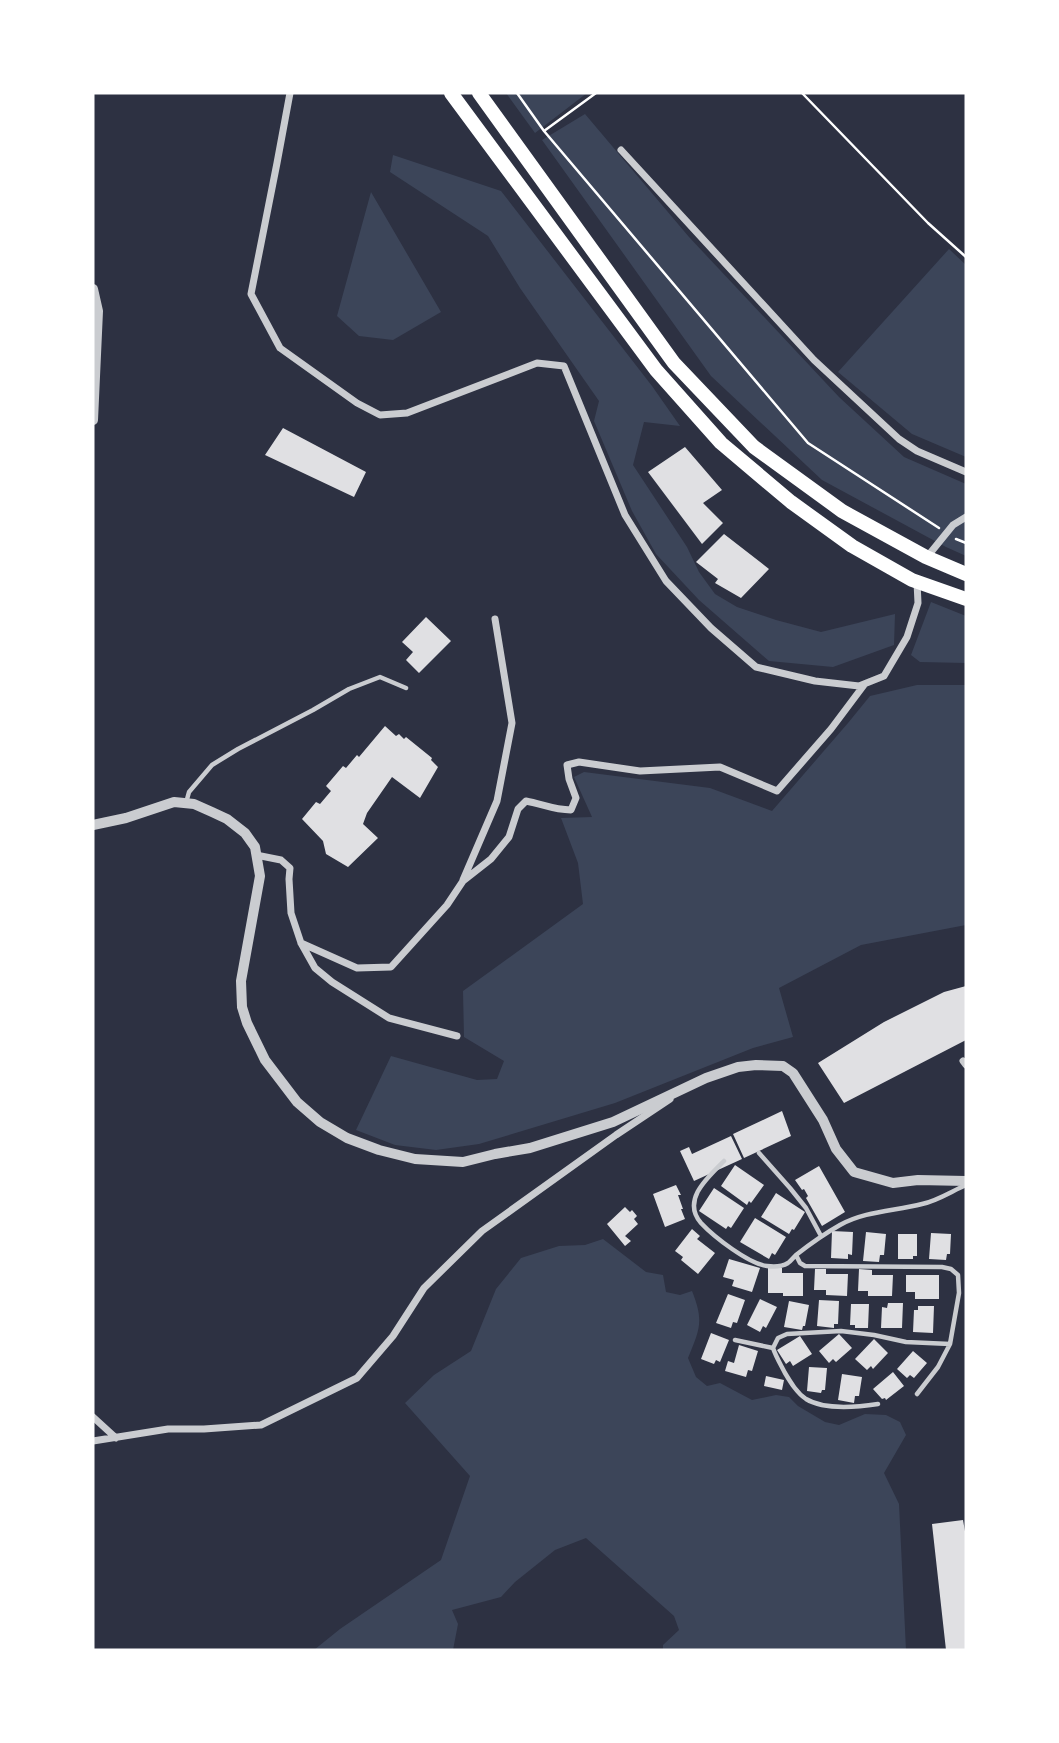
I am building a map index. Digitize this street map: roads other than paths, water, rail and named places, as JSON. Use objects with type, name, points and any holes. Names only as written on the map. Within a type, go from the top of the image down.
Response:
[{"type":"highway","points":[[451,93],[656,370],[721,443],[791,502],[852,546],[917,582],[966,599]]},
{"type":"highway","points":[[480,93],[674,363],[754,447],[842,512],[926,557],[966,574]]},
{"type":"street","points":[[290,93],[251,294],[280,348],[357,403],[380,415],[407,413],[537,363],[564,366],[625,515],[666,581],[711,628],[756,667],[815,681],[859,686],[884,676],[907,637],[918,603],[917,582]]},
{"type":"street","points":[[621,150],[814,360],[899,439],[917,451],[966,472]]},
{"type":"street","points":[[93,289],[98,311],[93,419]]},
{"type":"street","points":[[926,557],[953,525],[966,517]]},
{"type":"street","points":[[301,943],[357,968],[391,967],[447,905],[463,881],[497,801],[512,723],[495,619]]},
{"type":"street","points":[[463,881],[491,859],[509,837],[518,809],[526,801],[555,810],[571,810],[576,798],[567,765],[579,762],[640,771],[720,767],[777,791],[831,729],[865,683]]},
{"type":"street","points":[[93,825],[174,802],[194,804],[227,819],[245,833],[255,847],[260,876],[241,981],[242,1007],[247,1023],[265,1060],[298,1102],[320,1122],[347,1138],[415,1159],[463,1162],[530,1147],[613,1122],[706,1078],[738,1067],[783,1066],[793,1073],[823,1120],[836,1149],[854,1172],[893,1183],[918,1180],[966,1183]]},
{"type":"street","points":[[256,855],[281,860],[290,868],[291,913],[301,943],[315,968],[389,1018],[457,1036]]},
{"type":"street","points":[[93,1441],[168,1429],[204,1430],[261,1425],[357,1378],[393,1336],[425,1289],[482,1231],[682,1091]]},
{"type":"street","points":[[93,1417],[116,1438]]},
{"type":"lane","points":[[186,804],[189,792],[212,765],[349,689],[380,677],[406,688]]},
{"type":"lane","points":[[759,1153],[798,1198],[821,1236]]},
{"type":"lane","points":[[724,1161],[697,1192],[693,1207],[695,1216],[725,1244],[765,1266],[786,1264],[821,1236],[851,1220],[886,1210],[925,1204],[966,1183]]},
{"type":"lane","points":[[796,1255],[805,1266],[942,1267],[951,1269],[958,1275],[960,1284],[950,1344],[938,1367],[917,1394]]},
{"type":"lane","points":[[773,1348],[778,1338],[787,1334],[841,1331],[906,1342],[950,1344]]},
{"type":"lane","points":[[735,1340],[773,1348]]},
{"type":"lane","points":[[773,1348],[792,1384],[805,1399],[831,1406],[862,1407],[878,1404]]}]
